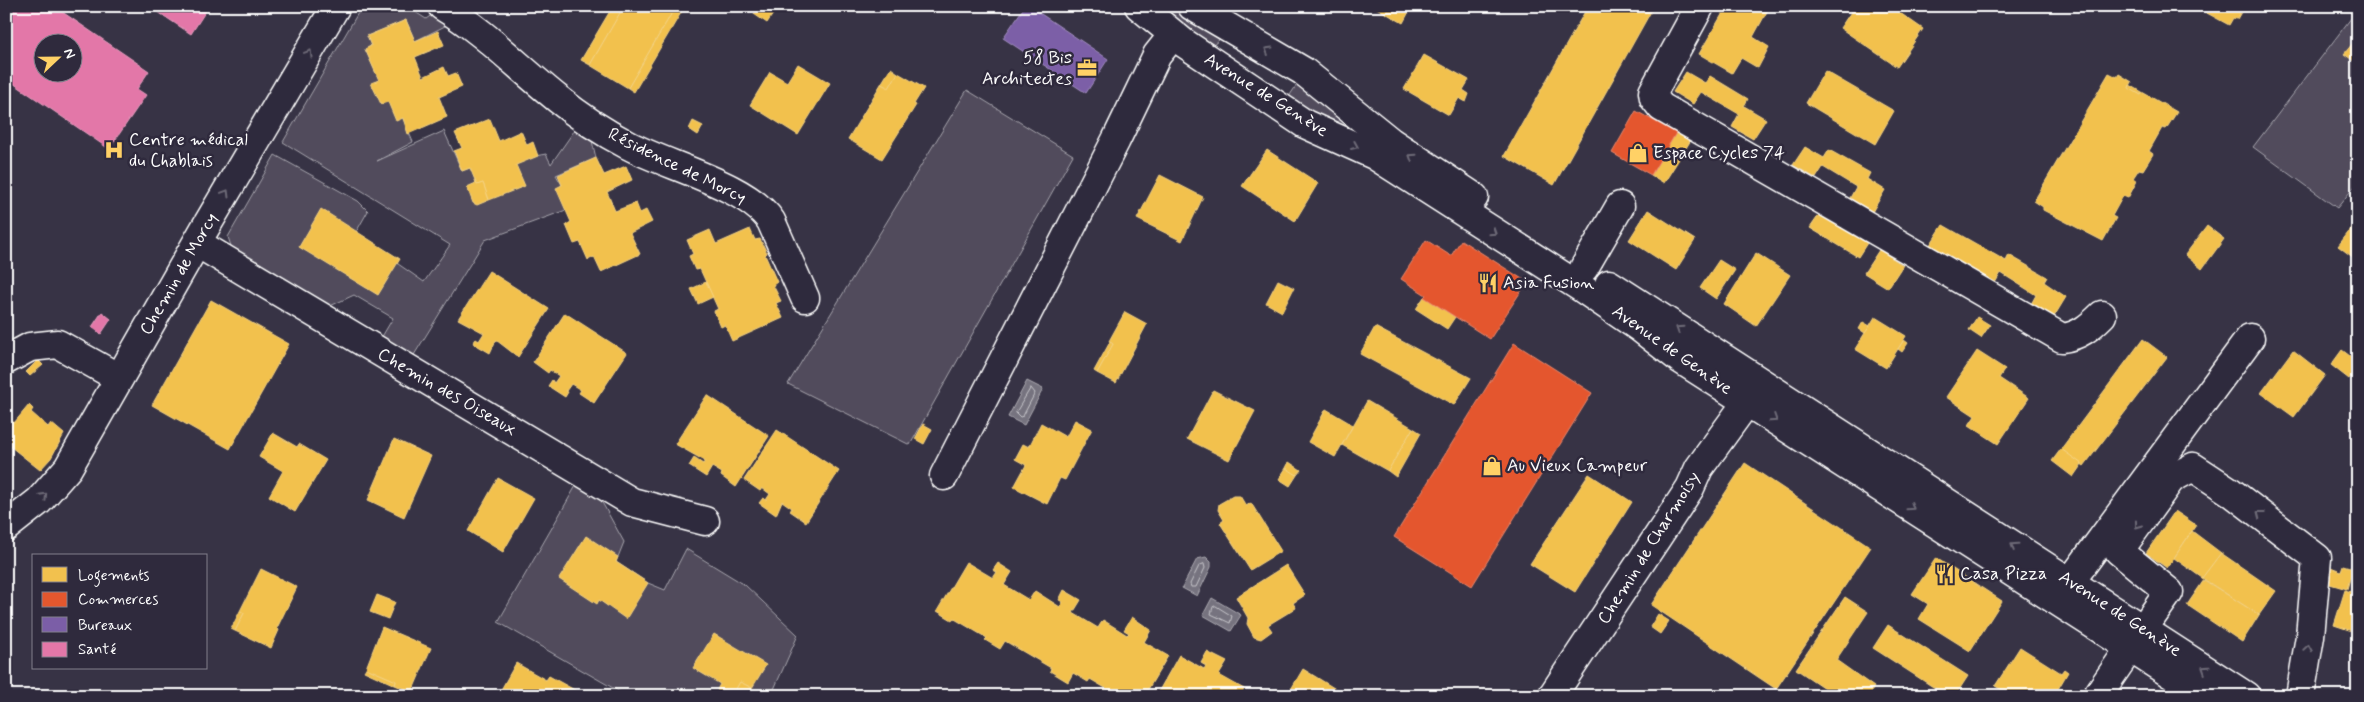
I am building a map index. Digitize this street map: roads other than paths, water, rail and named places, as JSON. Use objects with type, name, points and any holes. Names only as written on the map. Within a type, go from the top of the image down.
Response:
[{"type":"main road","name":"Chemin de Morcy","points":[[6,527],[39,501],[68,468],[336,6]]},
{"type":"main road","name":"Résidence de Morcy","points":[[442,6],[474,28],[556,98],[596,126],[646,154],[723,187],[764,211],[771,220],[805,298]]},
{"type":"main road","name":"Avenue de Genève","points":[[1139,6],[1173,35],[1269,100],[1310,126],[1374,155],[1580,287],[1640,328],[1680,359],[1754,392],[2070,582],[2205,696]]},
{"type":"main road","name":"Avenue de Genève","points":[[1192,6],[1241,33],[1316,81],[1406,153],[1584,268],[1754,392],[2137,638],[2246,696]]},
{"type":"main road","points":[[1700,6],[1653,92],[1654,98],[1661,107],[2062,338],[2072,337],[2088,329],[2102,315]]},
{"type":"main road","points":[[1220,68],[1241,33]]},
{"type":"main road","points":[[944,476],[1158,55],[1173,35]]},
{"type":"main road","points":[[1269,100],[1291,64]]},
{"type":"main road","points":[[1584,268],[1620,206]]},
{"type":"main road","name":"Chemin des Oiseaux","points":[[197,243],[632,502],[705,521]]},
{"type":"main road","points":[[2070,582],[2250,338]]},
{"type":"main road","points":[[6,360],[30,347],[58,344],[119,378]]},
{"type":"main road","name":"Chemin de Charmoisy","points":[[1552,696],[1690,488],[1700,468],[1754,392]]},
{"type":"main road","points":[[2097,696],[2169,592],[2119,551],[2171,479],[2194,467],[2231,492],[2317,558],[2310,636],[2300,696]]},
{"type":"water","points":[[1027,381],[1043,389],[1024,425],[1008,417]]},
{"type":"water","points":[[1206,557],[1211,562],[1211,567],[1197,596],[1182,588],[1197,559]]},
{"type":"water","points":[[1212,598],[1241,615],[1231,631],[1203,615]]},
{"type":"place","name":"58 Bis Architectes","points":[[1087,68]]},
{"type":"place","name":"Centre médical du Chablais","points":[[114,150]]},
{"type":"place","name":"Espace Cycles 74","points":[[1638,153]]},
{"type":"place","name":"Asia Fusion","points":[[1488,283]]},
{"type":"place","name":"Au Vieux Campeur","points":[[1492,466]]},
{"type":"place","name":"Casa Pizza","points":[[1945,574]]}]
